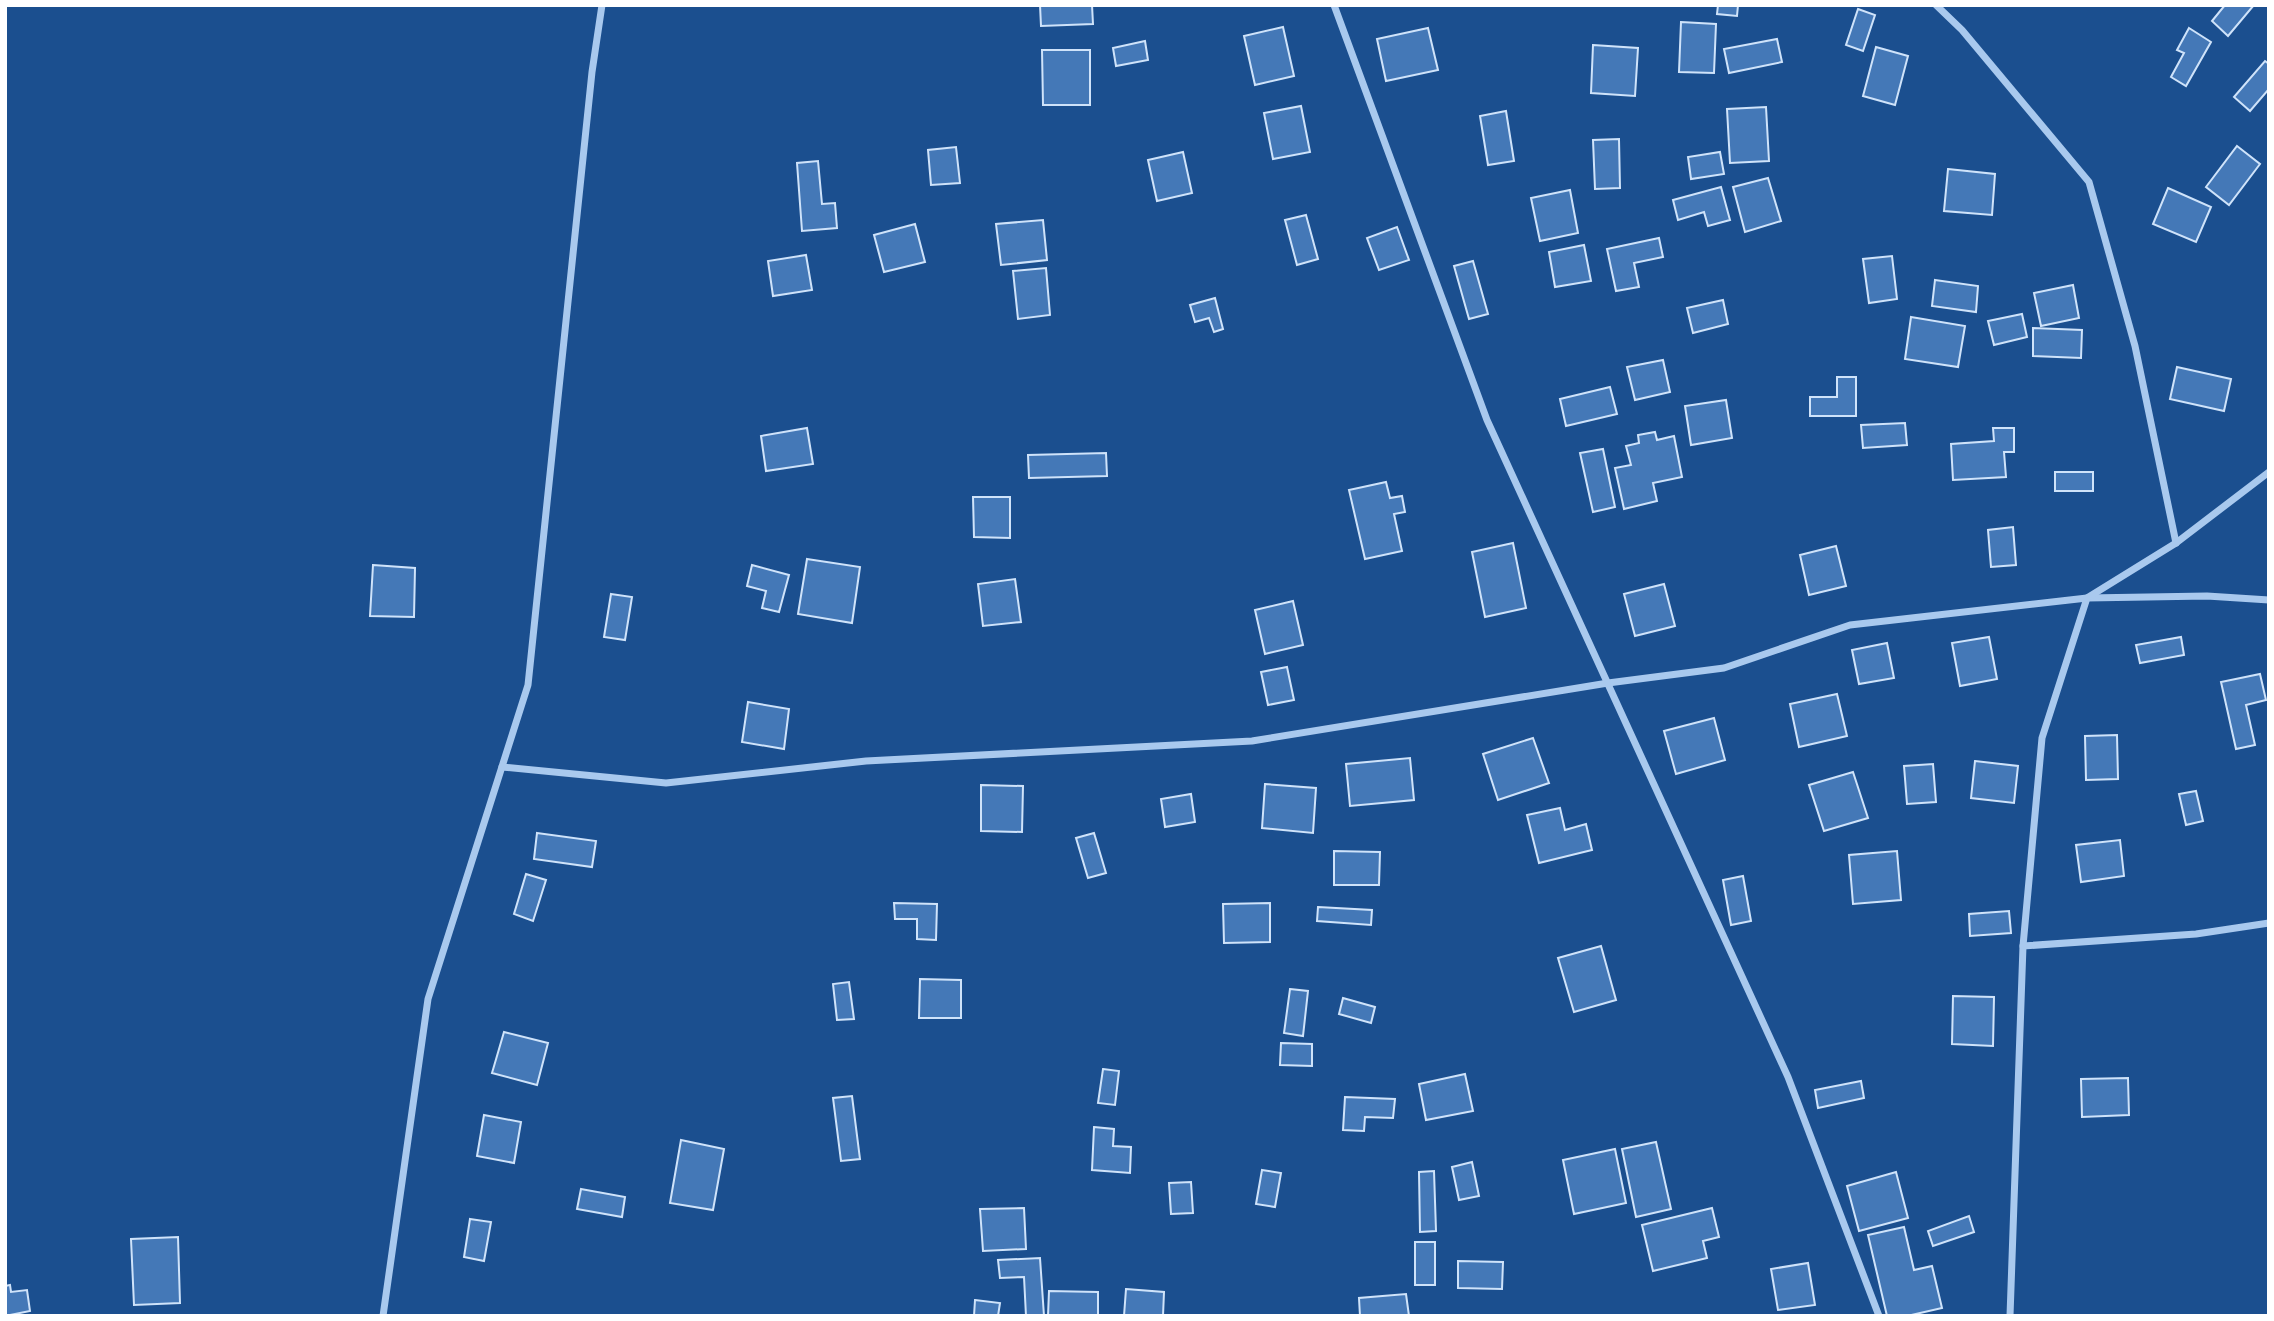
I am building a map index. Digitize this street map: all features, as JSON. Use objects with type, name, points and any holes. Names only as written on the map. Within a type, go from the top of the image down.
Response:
[{"type":"street","points":[[383,1316],[428,999],[528,685],[592,72],[602,5]]},
{"type":"street","points":[[1335,5],[1487,419],[1788,1077],[1879,1316]]},
{"type":"street","points":[[1936,5],[1962,30],[2089,182],[2135,346],[2176,543]]},
{"type":"street","points":[[2010,1316],[2023,946],[2042,738],[2087,598],[2176,543],[2269,472]]},
{"type":"street","points":[[502,767],[666,783],[866,761],[1252,741],[1608,683],[1724,668],[1850,625],[2087,598],[2207,596],[2269,600]]},
{"type":"street","points":[[2023,946],[2196,934],[2269,923]]},
{"type":"building","points":[[1040,5],[1092,5],[1093,24],[1041,26]]},
{"type":"building","points":[[1718,5],[1738,5],[1737,16],[1717,14]]},
{"type":"building","points":[[2225,5],[2254,5],[2228,36],[2212,21]]},
{"type":"building","points":[[1858,9],[1875,15],[1863,51],[1846,45]]},
{"type":"building","points":[[1681,22],[1716,24],[1714,73],[1679,72]]},
{"type":"building","points":[[1283,27],[1294,76],[1255,85],[1244,36]]},
{"type":"building","points":[[1428,28],[1438,70],[1386,81],[1377,39]]},
{"type":"building","points":[[2189,28],[2211,42],[2186,86],[2171,77],[2184,53],[2177,50]]},
{"type":"building","points":[[1777,39],[1782,62],[1729,73],[1724,49]]},
{"type":"building","points":[[1145,41],[1148,60],[1116,66],[1113,48]]},
{"type":"building","points":[[1593,45],[1638,48],[1635,96],[1591,93]]},
{"type":"building","points":[[1876,47],[1908,56],[1895,105],[1863,96]]},
{"type":"building","points":[[1042,50],[1090,50],[1090,105],[1043,105]]},
{"type":"building","points":[[2265,61],[2269,64],[2269,89],[2250,111],[2234,97]]},
{"type":"building","points":[[1301,106],[1310,152],[1273,159],[1264,113]]},
{"type":"building","points":[[1766,107],[1769,161],[1730,163],[1727,109]]},
{"type":"building","points":[[1506,111],[1514,161],[1488,165],[1480,116]]},
{"type":"building","points":[[1619,139],[1620,188],[1595,189],[1593,140]]},
{"type":"building","points":[[2237,146],[2260,164],[2229,205],[2206,187]]},
{"type":"building","points":[[956,147],[960,183],[931,185],[928,150]]},
{"type":"building","points":[[1183,152],[1192,193],[1157,201],[1148,160]]},
{"type":"building","points":[[1720,152],[1724,174],[1691,179],[1688,157]]},
{"type":"building","points":[[818,161],[822,204],[835,203],[837,228],[802,231],[797,163]]},
{"type":"building","points":[[1948,169],[1995,174],[1992,215],[1944,211]]},
{"type":"building","points":[[1768,178],[1781,221],[1745,232],[1733,187]]},
{"type":"building","points":[[1721,187],[1730,220],[1708,226],[1704,212],[1678,220],[1673,200]]},
{"type":"building","points":[[2168,188],[2211,207],[2196,242],[2153,224]]},
{"type":"building","points":[[1570,190],[1578,233],[1540,241],[1531,198]]},
{"type":"building","points":[[1306,215],[1318,259],[1297,265],[1285,220]]},
{"type":"building","points":[[1043,220],[1047,260],[1001,265],[996,224]]},
{"type":"building","points":[[915,224],[925,262],[884,272],[874,235]]},
{"type":"building","points":[[1397,227],[1409,260],[1379,270],[1367,238]]},
{"type":"building","points":[[1659,238],[1663,257],[1634,263],[1639,287],[1616,291],[1607,249]]},
{"type":"building","points":[[1584,245],[1591,281],[1555,287],[1549,252]]},
{"type":"building","points":[[806,255],[812,290],[773,296],[768,261]]},
{"type":"building","points":[[1892,256],[1897,299],[1869,303],[1863,259]]},
{"type":"building","points":[[1473,261],[1488,314],[1469,319],[1454,266]]},
{"type":"building","points":[[1046,268],[1050,315],[1018,319],[1013,271]]},
{"type":"building","points":[[1935,280],[1978,286],[1976,312],[1932,306]]},
{"type":"building","points":[[2073,285],[2079,318],[2041,326],[2034,293]]},
{"type":"building","points":[[1215,298],[1223,329],[1214,332],[1209,318],[1195,322],[1190,305]]},
{"type":"building","points":[[1723,300],[1728,324],[1693,333],[1687,308]]},
{"type":"building","points":[[2022,314],[2027,337],[1994,345],[1988,321]]},
{"type":"building","points":[[1911,317],[1965,326],[1958,367],[1905,359]]},
{"type":"building","points":[[2033,328],[2082,330],[2081,358],[2033,356]]},
{"type":"building","points":[[1663,360],[1670,392],[1635,400],[1627,367]]},
{"type":"building","points":[[2177,367],[2231,379],[2224,411],[2170,399]]},
{"type":"building","points":[[1837,377],[1856,377],[1856,416],[1810,416],[1810,397],[1837,397]]},
{"type":"building","points":[[1610,387],[1617,414],[1566,426],[1560,399]]},
{"type":"building","points":[[1726,400],[1732,438],[1691,445],[1685,406]]},
{"type":"building","points":[[1905,423],[1907,445],[1863,448],[1861,425]]},
{"type":"building","points":[[807,428],[813,464],[766,471],[761,436]]},
{"type":"building","points":[[1993,428],[2014,428],[2014,452],[2004,452],[2006,477],[1953,480],[1951,444],[1994,441]]},
{"type":"building","points":[[1655,432],[1657,440],[1674,436],[1682,477],[1653,483],[1657,501],[1624,509],[1615,468],[1631,465],[1626,446],[1639,443],[1638,435]]},
{"type":"building","points":[[1603,449],[1615,507],[1593,512],[1580,453]]},
{"type":"building","points":[[1106,453],[1107,476],[1029,478],[1028,455]]},
{"type":"building","points":[[2055,472],[2093,472],[2093,491],[2055,491]]},
{"type":"building","points":[[1386,482],[1390,498],[1402,496],[1405,512],[1394,514],[1402,551],[1365,559],[1349,490]]},
{"type":"building","points":[[973,497],[1010,497],[1010,538],[974,537]]},
{"type":"building","points":[[2013,527],[2016,565],[1991,567],[1988,530]]},
{"type":"building","points":[[1513,543],[1526,608],[1485,617],[1472,552]]},
{"type":"building","points":[[1836,546],[1846,586],[1809,595],[1800,555]]},
{"type":"building","points":[[807,559],[860,567],[852,623],[798,614]]},
{"type":"building","points":[[373,565],[415,568],[414,617],[370,616]]},
{"type":"building","points":[[752,565],[789,575],[779,612],[762,608],[766,591],[747,586]]},
{"type":"building","points":[[1015,579],[1021,622],[983,626],[978,584]]},
{"type":"building","points":[[1664,584],[1675,626],[1635,636],[1624,594]]},
{"type":"building","points":[[611,594],[632,597],[625,640],[604,637]]},
{"type":"building","points":[[1293,601],[1303,645],[1265,654],[1255,610]]},
{"type":"building","points":[[1989,637],[1997,679],[1960,686],[1952,643]]},
{"type":"building","points":[[2181,637],[2184,655],[2140,663],[2136,645]]},
{"type":"building","points":[[1887,643],[1894,678],[1859,684],[1852,650]]},
{"type":"building","points":[[1287,667],[1294,700],[1268,705],[1261,672]]},
{"type":"building","points":[[2260,674],[2266,700],[2246,705],[2255,745],[2236,749],[2221,682]]},
{"type":"building","points":[[1837,694],[1847,736],[1799,747],[1790,704]]},
{"type":"building","points":[[748,702],[789,709],[784,749],[742,742]]},
{"type":"building","points":[[1714,718],[1725,760],[1676,774],[1664,731]]},
{"type":"building","points":[[2117,735],[2118,779],[2086,780],[2085,736]]},
{"type":"building","points":[[1533,738],[1549,783],[1498,800],[1483,754]]},
{"type":"building","points":[[1410,758],[1414,800],[1350,806],[1346,764]]},
{"type":"building","points":[[1975,761],[2018,766],[2014,803],[1971,798]]},
{"type":"building","points":[[1933,764],[1936,802],[1907,804],[1904,766]]},
{"type":"building","points":[[1853,772],[1868,818],[1824,831],[1809,785]]},
{"type":"building","points":[[1265,784],[1316,788],[1313,833],[1262,828]]},
{"type":"building","points":[[981,785],[1023,786],[1022,832],[981,831]]},
{"type":"building","points":[[2196,791],[2203,821],[2186,825],[2179,794]]},
{"type":"building","points":[[1191,794],[1195,822],[1165,827],[1161,799]]},
{"type":"building","points":[[1560,808],[1565,830],[1586,824],[1592,850],[1539,863],[1527,815]]},
{"type":"building","points":[[537,833],[596,841],[592,867],[534,859]]},
{"type":"building","points":[[1094,833],[1106,873],[1088,878],[1076,838]]},
{"type":"building","points":[[2120,840],[2124,876],[2081,882],[2076,845]]},
{"type":"building","points":[[1334,851],[1380,852],[1379,885],[1334,885]]},
{"type":"building","points":[[1897,851],[1901,900],[1853,904],[1849,855]]},
{"type":"building","points":[[526,874],[546,880],[533,921],[514,914]]},
{"type":"building","points":[[1743,876],[1751,921],[1731,925],[1723,880]]},
{"type":"building","points":[[894,903],[937,904],[936,940],[917,939],[917,919],[895,919]]},
{"type":"building","points":[[1270,903],[1270,942],[1224,943],[1223,904]]},
{"type":"building","points":[[1318,907],[1372,910],[1371,925],[1317,921]]},
{"type":"building","points":[[2009,911],[2011,933],[1970,936],[1969,914]]},
{"type":"building","points":[[1601,946],[1616,1000],[1574,1012],[1558,958]]},
{"type":"building","points":[[920,979],[961,980],[961,1018],[919,1018]]},
{"type":"building","points":[[849,982],[854,1019],[837,1020],[833,984]]},
{"type":"building","points":[[1290,989],[1308,991],[1303,1036],[1284,1033]]},
{"type":"building","points":[[1953,996],[1994,997],[1993,1046],[1952,1044]]},
{"type":"building","points":[[1343,998],[1375,1007],[1371,1023],[1339,1014]]},
{"type":"building","points":[[504,1032],[548,1043],[537,1085],[492,1073]]},
{"type":"building","points":[[1281,1043],[1312,1044],[1312,1066],[1280,1065]]},
{"type":"building","points":[[1103,1069],[1119,1071],[1115,1105],[1098,1103]]},
{"type":"building","points":[[1465,1074],[1473,1111],[1426,1120],[1419,1084]]},
{"type":"building","points":[[2128,1078],[2129,1115],[2082,1117],[2081,1079]]},
{"type":"building","points":[[1861,1081],[1864,1098],[1818,1108],[1815,1090]]},
{"type":"building","points":[[852,1096],[860,1159],[841,1161],[833,1098]]},
{"type":"building","points":[[1345,1097],[1395,1099],[1393,1118],[1365,1117],[1364,1131],[1343,1130]]},
{"type":"building","points":[[484,1115],[521,1122],[514,1163],[477,1156]]},
{"type":"building","points":[[1094,1127],[1114,1129],[1113,1146],[1131,1147],[1130,1173],[1092,1170]]},
{"type":"building","points":[[681,1140],[724,1149],[713,1210],[670,1203]]},
{"type":"building","points":[[1656,1142],[1671,1209],[1636,1217],[1622,1149]]},
{"type":"building","points":[[1615,1149],[1626,1203],[1574,1214],[1563,1160]]},
{"type":"building","points":[[1472,1162],[1479,1196],[1459,1200],[1452,1167]]},
{"type":"building","points":[[1262,1170],[1281,1173],[1275,1207],[1256,1204]]},
{"type":"building","points":[[1434,1171],[1436,1231],[1420,1232],[1419,1172]]},
{"type":"building","points":[[1896,1172],[1908,1218],[1859,1231],[1847,1186]]},
{"type":"building","points":[[1191,1182],[1193,1213],[1171,1214],[1169,1183]]},
{"type":"building","points":[[581,1189],[625,1197],[622,1217],[577,1209]]},
{"type":"building","points":[[1024,1208],[1026,1249],[983,1251],[980,1209]]},
{"type":"building","points":[[1712,1208],[1719,1237],[1703,1241],[1707,1258],[1653,1271],[1642,1225]]},
{"type":"building","points":[[1969,1216],[1974,1232],[1933,1246],[1928,1231]]},
{"type":"building","points":[[470,1219],[491,1222],[484,1261],[464,1257]]},
{"type":"building","points":[[1904,1227],[1914,1270],[1932,1266],[1942,1308],[1907,1316],[1887,1316],[1868,1235]]},
{"type":"building","points":[[178,1237],[180,1303],[134,1305],[131,1239]]},
{"type":"building","points":[[1415,1242],[1435,1242],[1435,1285],[1415,1285]]},
{"type":"building","points":[[1040,1258],[1044,1316],[1026,1316],[1024,1277],[1000,1278],[998,1260]]},
{"type":"building","points":[[1458,1261],[1503,1262],[1502,1289],[1458,1288]]},
{"type":"building","points":[[1808,1263],[1815,1305],[1778,1310],[1771,1269]]},
{"type":"building","points":[[10,1285],[11,1292],[27,1290],[30,1311],[5,1316],[5,1286]]},
{"type":"building","points":[[1126,1289],[1164,1292],[1163,1316],[1124,1316]]},
{"type":"building","points":[[1049,1291],[1098,1292],[1098,1316],[1048,1316]]},
{"type":"building","points":[[1406,1294],[1409,1316],[1360,1316],[1359,1298]]},
{"type":"building","points":[[975,1300],[1000,1303],[998,1316],[974,1316]]}]
